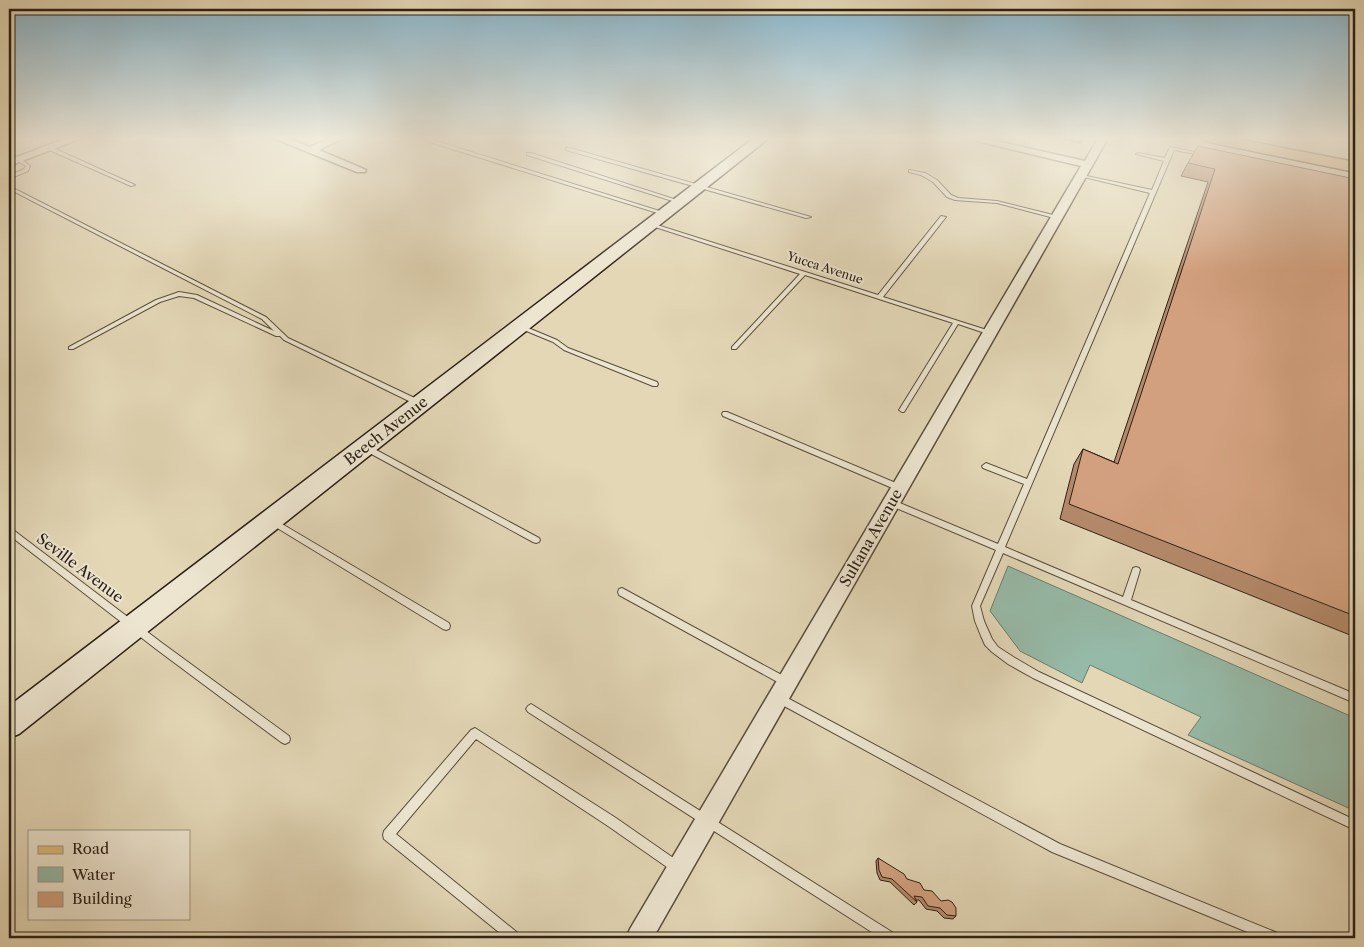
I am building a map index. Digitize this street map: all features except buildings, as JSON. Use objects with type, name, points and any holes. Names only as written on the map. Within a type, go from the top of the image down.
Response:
[{"type":"main road","name":"Beech Avenue","points":[[9,724],[706,182]]},
{"type":"street","name":"Sultana Avenue","points":[[639,938],[1078,182]]},
{"type":"lane","points":[[127,182],[133,185]]},
{"type":"lane","points":[[564,182],[666,214]]},
{"type":"lane","points":[[593,182],[666,214]]},
{"type":"lane","points":[[683,182],[808,217]]},
{"type":"lane","points":[[936,182],[949,196],[957,199],[997,202],[1058,217]]},
{"type":"lane","points":[[1123,182],[1154,192]]},
{"type":"lane","points":[[1158,182],[976,606],[980,628],[993,651],[1036,675],[1355,825]]},
{"type":"lane","points":[[9,187],[264,318],[286,339]]},
{"type":"lane","name":"Yucca Avenue","points":[[666,214],[804,273],[990,333]]},
{"type":"lane","points":[[880,298],[943,217]]},
{"type":"lane","points":[[734,348],[804,273]]},
{"type":"lane","points":[[71,348],[158,301],[179,294],[195,296],[421,404]]},
{"type":"lane","points":[[902,410],[956,322]]},
{"type":"lane","points":[[520,327],[555,341],[566,349],[655,384]]},
{"type":"lane","points":[[725,414],[896,495],[1001,548],[1355,699]]},
{"type":"lane","points":[[366,447],[536,540]]},
{"type":"lane","points":[[986,466],[1029,483]]},
{"type":"lane","points":[[271,520],[446,626]]},
{"type":"lane","name":"Seville Avenue","points":[[9,531],[285,739]]},
{"type":"lane","points":[[1126,602],[1136,570]]},
{"type":"lane","points":[[622,592],[788,683]]},
{"type":"lane","points":[[778,698],[1056,848],[1276,938]]},
{"type":"lane","points":[[531,709],[891,938]]},
{"type":"lane","points":[[515,938],[388,835],[475,733],[612,822],[679,869]]},
{"type":"water","points":[[1008,566],[1355,718],[1355,811],[1188,735],[1201,717],[1090,665],[1082,683],[1020,651],[990,611]]}]
